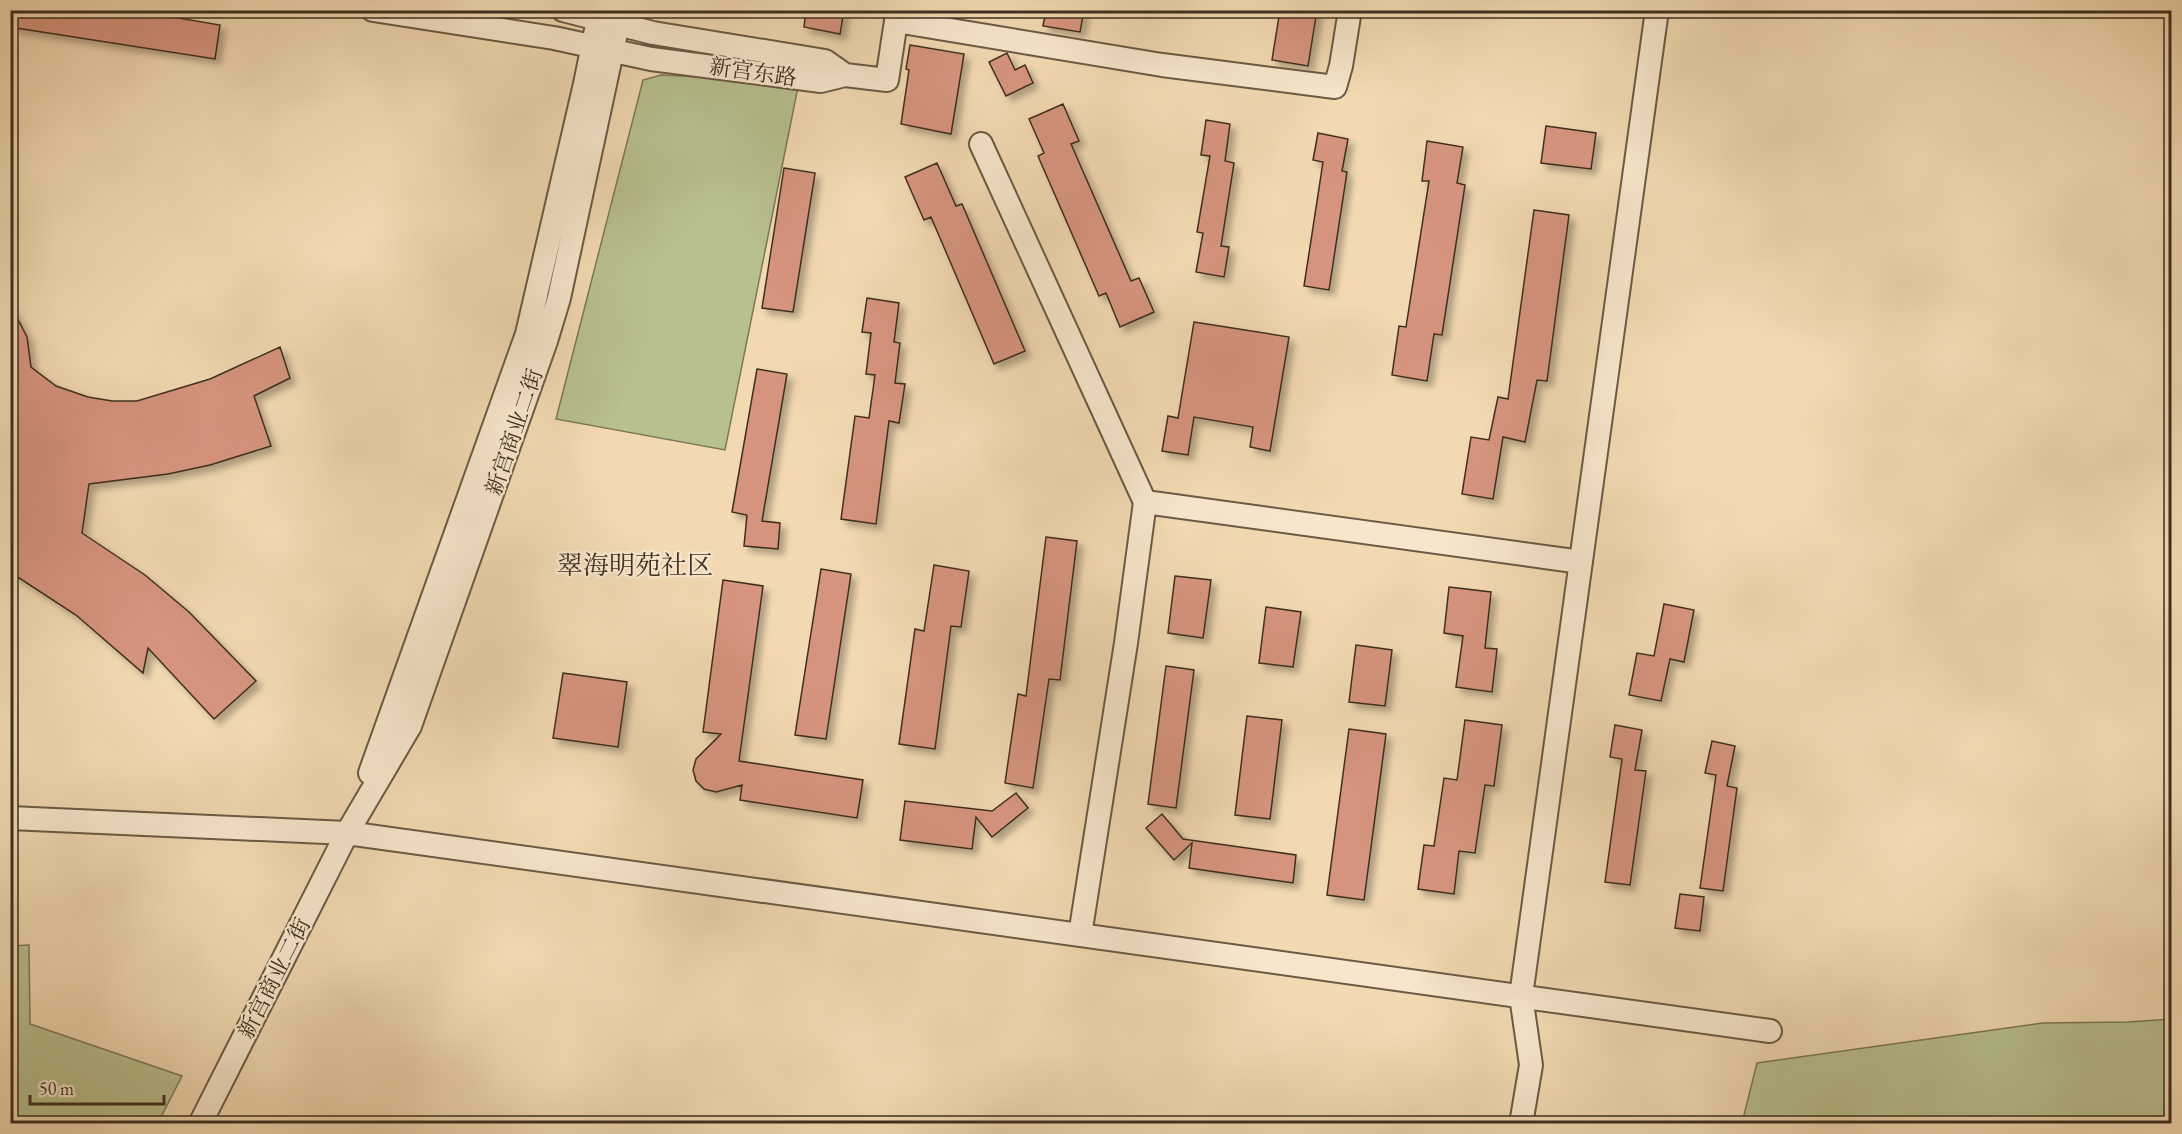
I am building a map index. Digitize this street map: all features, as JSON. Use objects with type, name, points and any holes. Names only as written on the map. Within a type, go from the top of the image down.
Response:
[{"type":"street","name":"新宫东路","points":[[373,10],[554,38],[651,59],[821,81],[845,75]]},
{"type":"street","name":"新宫东路","points":[[563,10],[609,16],[653,33],[825,61],[845,75]]},
{"type":"street","points":[[845,75],[886,80],[896,21],[1162,65],[1335,87],[1341,66],[1350,10]]},
{"type":"street","points":[[1521,1124],[1531,1065],[1521,996],[1658,10]]},
{"type":"street","name":"新宫商业二街","points":[[200,1124],[347,833],[410,726],[546,341],[559,298],[609,16]]},
{"type":"street","points":[[981,144],[1145,502],[1126,644],[1080,935]]},
{"type":"street","points":[[1145,502],[1581,562]]},
{"type":"street","points":[[10,818],[347,833],[1770,1031]]},
{"type":"green space","points":[[661,75],[799,82],[725,450],[556,419],[643,80]]},
{"type":"green space","points":[[29,945],[30,1024],[182,1076],[158,1123],[11,1123],[11,946]]},
{"type":"green space","points":[[2171,1019],[2171,1123],[1742,1123],[1757,1063],[2043,1023]]},
{"type":"building","points":[[10,10],[132,10],[220,25],[215,59],[10,27]]},
{"type":"building","points":[[806,10],[844,10],[840,34],[804,27]]},
{"type":"building","points":[[1046,10],[1084,10],[1080,32],[1043,26]]},
{"type":"building","points":[[1280,10],[1317,10],[1308,66],[1272,60]]},
{"type":"building","points":[[910,45],[964,54],[951,134],[901,124],[909,70],[906,69]]},
{"type":"building","points":[[1007,53],[1015,70],[1025,65],[1033,83],[1006,96],[989,62]]},
{"type":"building","points":[[1063,104],[1079,141],[1071,144],[1131,281],[1139,278],[1154,312],[1120,327],[1106,293],[1099,296],[1038,156],[1044,153],[1029,119]]},
{"type":"building","points":[[1206,120],[1230,124],[1225,161],[1234,163],[1221,246],[1229,247],[1224,277],[1196,272],[1203,233],[1197,232],[1210,156],[1201,155]]},
{"type":"building","points":[[1546,126],[1596,133],[1591,169],[1541,163]]},
{"type":"building","points":[[1318,133],[1348,139],[1342,171],[1347,172],[1329,290],[1304,286],[1323,162],[1313,160]]},
{"type":"building","points":[[1427,141],[1463,147],[1457,183],[1465,185],[1442,335],[1434,334],[1427,381],[1392,375],[1399,326],[1406,327],[1429,181],[1422,181]]},
{"type":"building","points":[[937,163],[956,206],[962,204],[1025,351],[994,364],[931,217],[924,220],[905,177]]},
{"type":"building","points":[[784,168],[815,173],[793,312],[762,308]]},
{"type":"building","points":[[1534,210],[1569,215],[1547,381],[1537,380],[1525,442],[1503,437],[1493,499],[1462,494],[1471,437],[1489,440],[1498,397],[1508,399]]},
{"type":"building","points":[[867,298],[899,303],[894,342],[900,343],[895,383],[905,384],[899,423],[889,421],[876,524],[841,519],[855,416],[869,418],[875,375],[866,374],[871,333],[862,332]]},
{"type":"building","points":[[10,304],[27,337],[31,367],[56,386],[88,397],[112,401],[137,401],[210,379],[280,347],[290,378],[254,396],[271,446],[210,465],[168,474],[89,484],[82,533],[145,575],[189,612],[256,681],[214,719],[148,648],[143,673],[76,615],[10,572]]},
{"type":"building","points":[[1194,322],[1289,337],[1270,451],[1250,447],[1253,427],[1194,417],[1188,455],[1162,451],[1168,416],[1178,418]]},
{"type":"building","points":[[757,369],[787,374],[762,521],[780,523],[778,549],[744,546],[747,515],[732,512]]},
{"type":"building","points":[[1046,537],[1077,541],[1060,680],[1049,679],[1033,788],[1005,783],[1018,694],[1026,696]]},
{"type":"building","points":[[934,565],[969,571],[961,627],[951,626],[935,749],[899,744],[915,629],[924,631]]},
{"type":"building","points":[[821,569],[851,574],[826,739],[795,735]]},
{"type":"building","points":[[1175,576],[1211,580],[1203,638],[1168,633]]},
{"type":"building","points":[[723,580],[763,586],[739,761],[863,780],[857,818],[740,800],[742,785],[716,792],[704,789],[696,781],[693,770],[696,759],[721,734],[703,732]]},
{"type":"building","points":[[1449,587],[1491,592],[1485,648],[1497,649],[1492,692],[1456,687],[1463,636],[1444,633]]},
{"type":"building","points":[[1664,604],[1694,610],[1684,662],[1670,659],[1661,701],[1629,695],[1637,653],[1654,656]]},
{"type":"building","points":[[1266,607],[1301,612],[1293,667],[1259,663]]},
{"type":"building","points":[[1356,645],[1392,650],[1385,706],[1349,702]]},
{"type":"building","points":[[1166,666],[1194,670],[1176,808],[1148,804]]},
{"type":"building","points":[[563,673],[627,682],[618,747],[553,738]]},
{"type":"building","points":[[1247,716],[1282,720],[1270,819],[1235,815]]},
{"type":"building","points":[[1465,720],[1502,725],[1494,786],[1485,785],[1475,853],[1459,851],[1454,894],[1418,889],[1424,845],[1434,846],[1444,778],[1457,780]]},
{"type":"building","points":[[1615,725],[1642,730],[1635,770],[1646,771],[1630,885],[1605,882],[1622,759],[1610,757]]},
{"type":"building","points":[[1349,729],[1386,734],[1364,900],[1327,895]]},
{"type":"building","points":[[1712,741],[1735,746],[1727,786],[1737,788],[1723,891],[1700,888],[1716,775],[1705,773]]},
{"type":"building","points":[[1016,793],[1028,808],[992,837],[976,817],[972,849],[900,840],[905,801],[992,811]]},
{"type":"building","points":[[1162,814],[1183,839],[1296,855],[1293,883],[1189,868],[1192,843],[1174,860],[1146,828]]},
{"type":"building","points":[[1680,894],[1704,897],[1700,931],[1675,928]]},
{"type":"district","name":"翠海明苑社区","points":[[635,565]]}]
